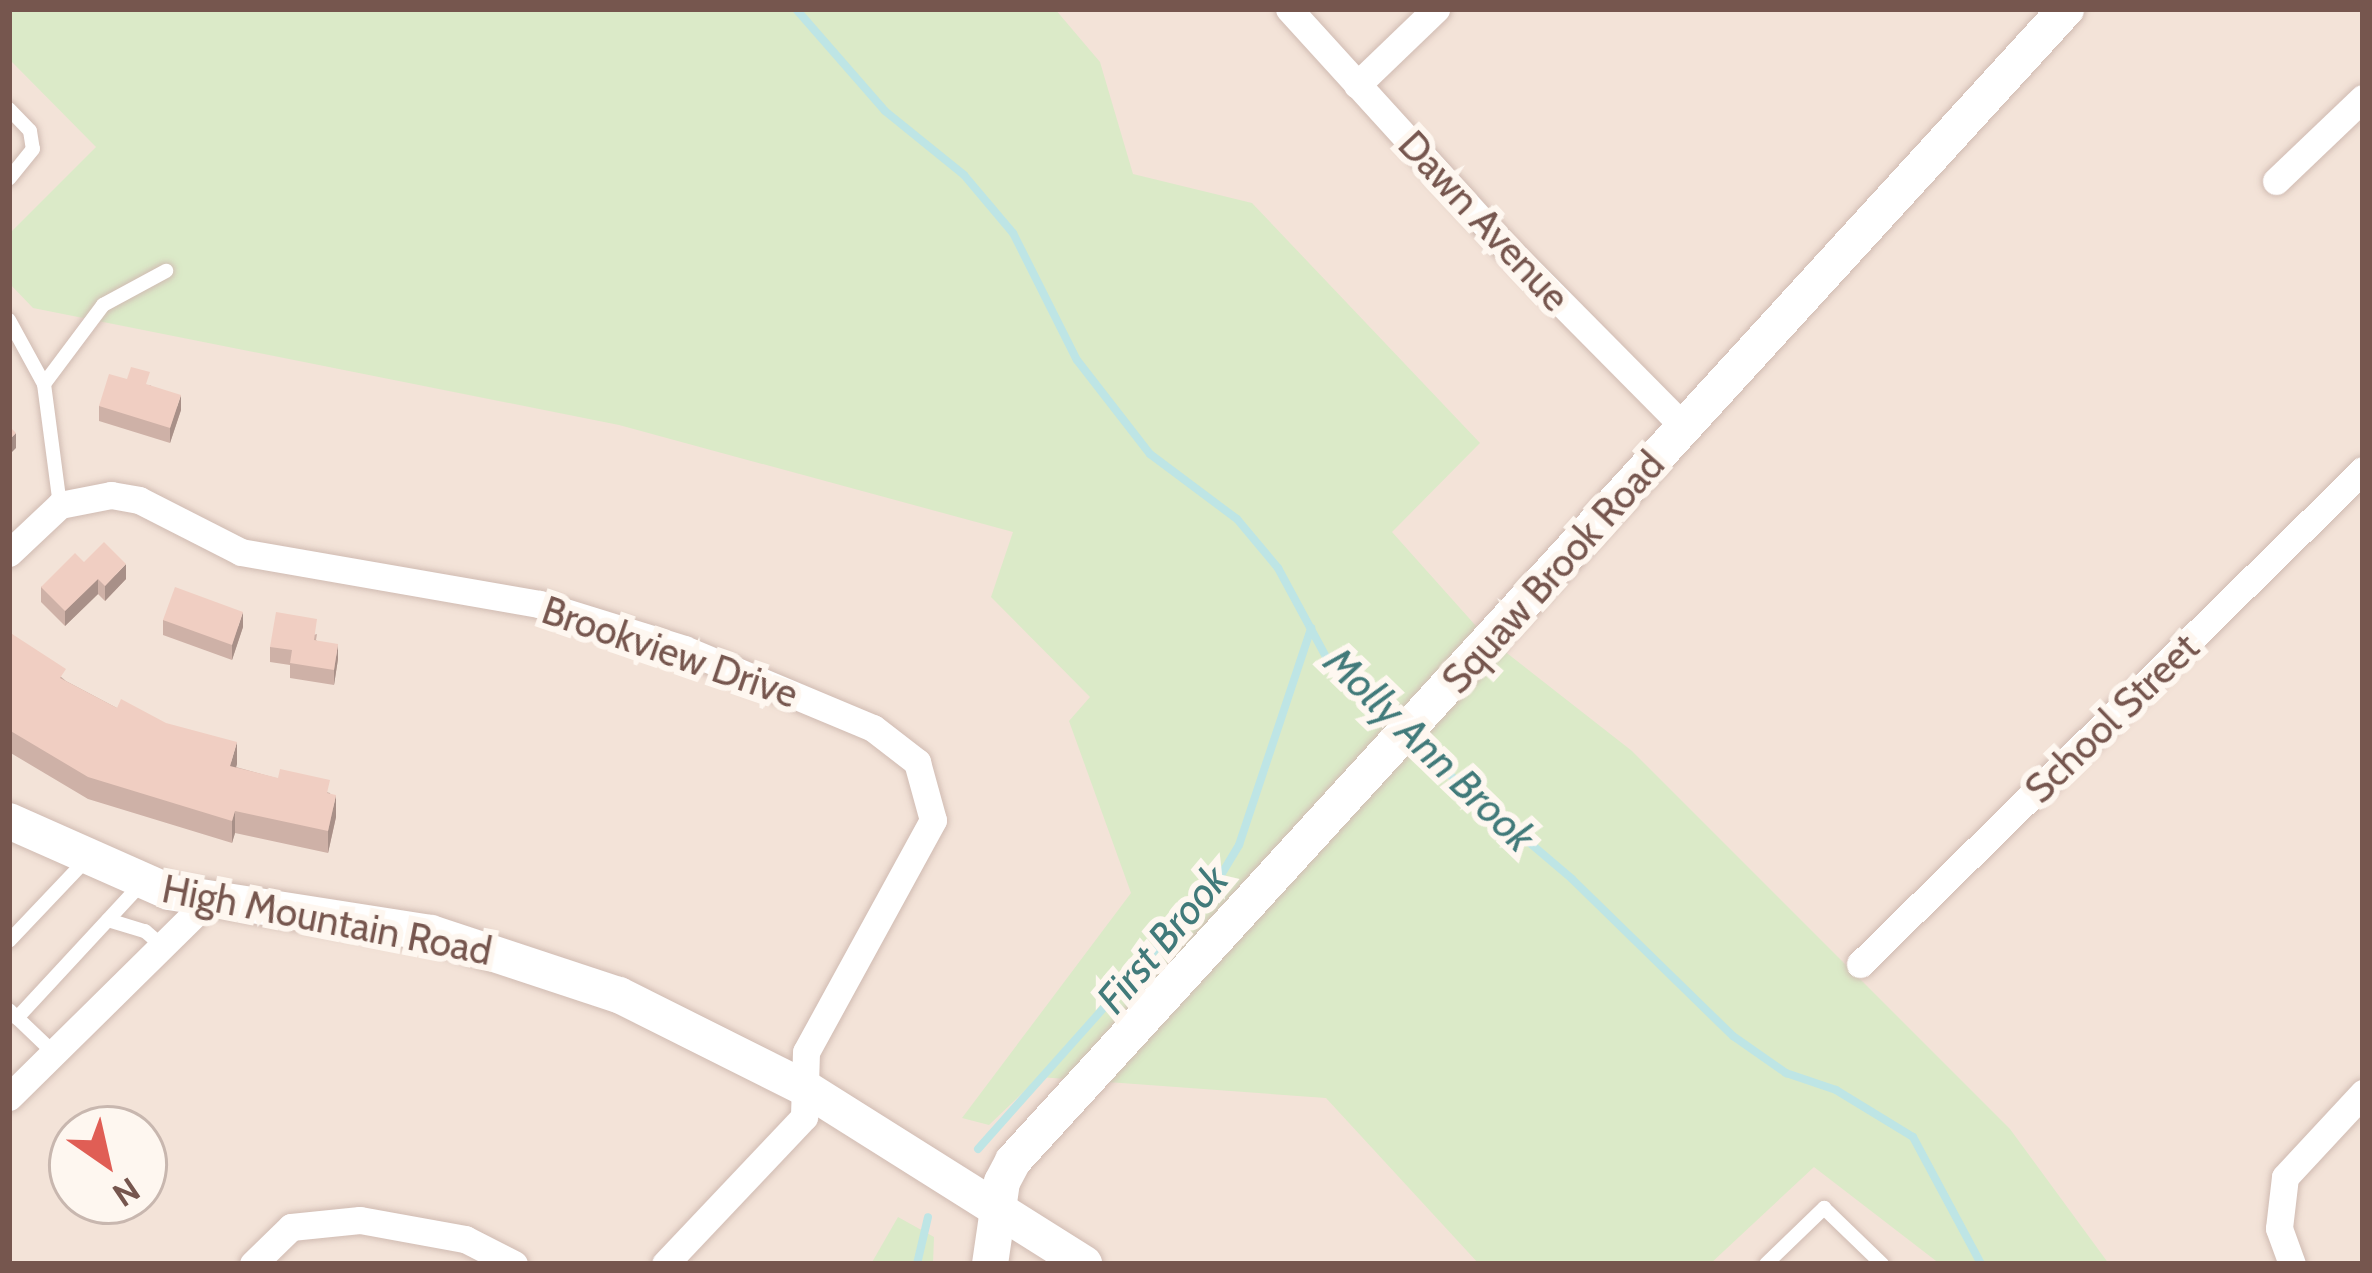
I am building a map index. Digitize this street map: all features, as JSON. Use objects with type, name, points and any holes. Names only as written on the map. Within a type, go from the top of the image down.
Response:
[{"type":"street","name":"Dawn Avenue","points":[[1289,9],[1685,428]]},
{"type":"street","points":[[1357,85],[1436,9]]},
{"type":"street","name":"Squaw Brook Road","points":[[990,1264],[996,1208],[1013,1161],[2066,9]]},
{"type":"street","points":[[2276,181],[2363,98]]},
{"type":"street","name":"School Street","points":[[1860,964],[2363,470]]},
{"type":"street","name":"Brookview Drive","points":[[60,505],[84,496],[139,500],[241,552],[581,616],[747,673],[902,747],[928,781],[933,820],[806,1052],[804,1117],[665,1264]]},
{"type":"street","points":[[9,553],[60,505]]},
{"type":"street","name":"High Mountain Road","points":[[9,821],[85,861],[141,883],[208,901],[430,933],[500,952],[655,1010],[805,1088],[1084,1264]]},
{"type":"street","points":[[9,1097],[208,901]]},
{"type":"street","points":[[2292,1264],[2279,1228],[2284,1177],[2363,1093]]},
{"type":"street","points":[[253,1264],[304,1221],[360,1220],[465,1239],[514,1264]]},
{"type":"lane","points":[[9,110],[30,131],[33,149],[9,179]]},
{"type":"lane","points":[[44,384],[103,305],[166,272]]},
{"type":"lane","points":[[9,320],[44,384],[60,505]]},
{"type":"lane","points":[[9,941],[85,861]]},
{"type":"lane","points":[[53,1053],[13,1014],[141,883]]},
{"type":"lane","points":[[108,920],[145,931],[162,946]]},
{"type":"lane","points":[[1766,1264],[1824,1208],[1882,1264]]},
{"type":"shaded area","points":[[9,9],[2363,9],[2363,1264],[9,1264]]},
{"type":"green space","points":[[9,9],[1055,9],[1100,62],[1133,174],[1252,203],[1480,443],[1392,532],[1485,636],[1632,751],[2010,1129],[2109,1264],[1940,1264],[1814,1167],[1710,1264],[1479,1264],[1326,1098],[1039,1077],[989,1125],[962,1118],[1131,893],[1069,721],[1090,697],[991,597],[1013,532],[619,425],[33,308],[9,283],[9,234],[96,147],[9,59]]},
{"type":"green space","points":[[898,1217],[934,1237],[933,1264],[871,1264]]},
{"type":"building","points":[[131,367],[150,372],[146,384],[181,395],[170,428],[99,406],[109,374],[127,379]]},
{"type":"building","points":[[104,542],[126,564],[105,586],[98,579],[65,611],[41,587],[75,553],[84,562]]},
{"type":"building","points":[[175,587],[243,612],[232,645],[163,620]]},
{"type":"building","points":[[276,612],[317,619],[314,640],[338,644],[334,670],[290,663],[292,650],[270,647]]},
{"type":"building","points":[[9,632],[66,669],[60,678],[117,708],[121,699],[166,723],[237,742],[230,766],[278,778],[280,769],[330,780],[327,793],[336,795],[328,831],[235,811],[232,821],[88,777],[9,730]]},
{"type":"waterway","name":"Molly Ann Brook","points":[[796,9],[885,111],[964,175],[1013,233],[1077,360],[1150,454],[1237,519],[1278,568],[1331,666],[1395,726]]},
{"type":"waterway","name":"First Brook","points":[[978,1149],[1218,880],[1239,845],[1311,628]]},
{"type":"waterway","name":"Molly Ann Brook","points":[[1410,741],[1572,879],[1733,1036],[1786,1073],[1836,1090],[1913,1137],[1981,1264]]},
{"type":"waterway","name":"First Brook","points":[[917,1264],[928,1217]]}]
